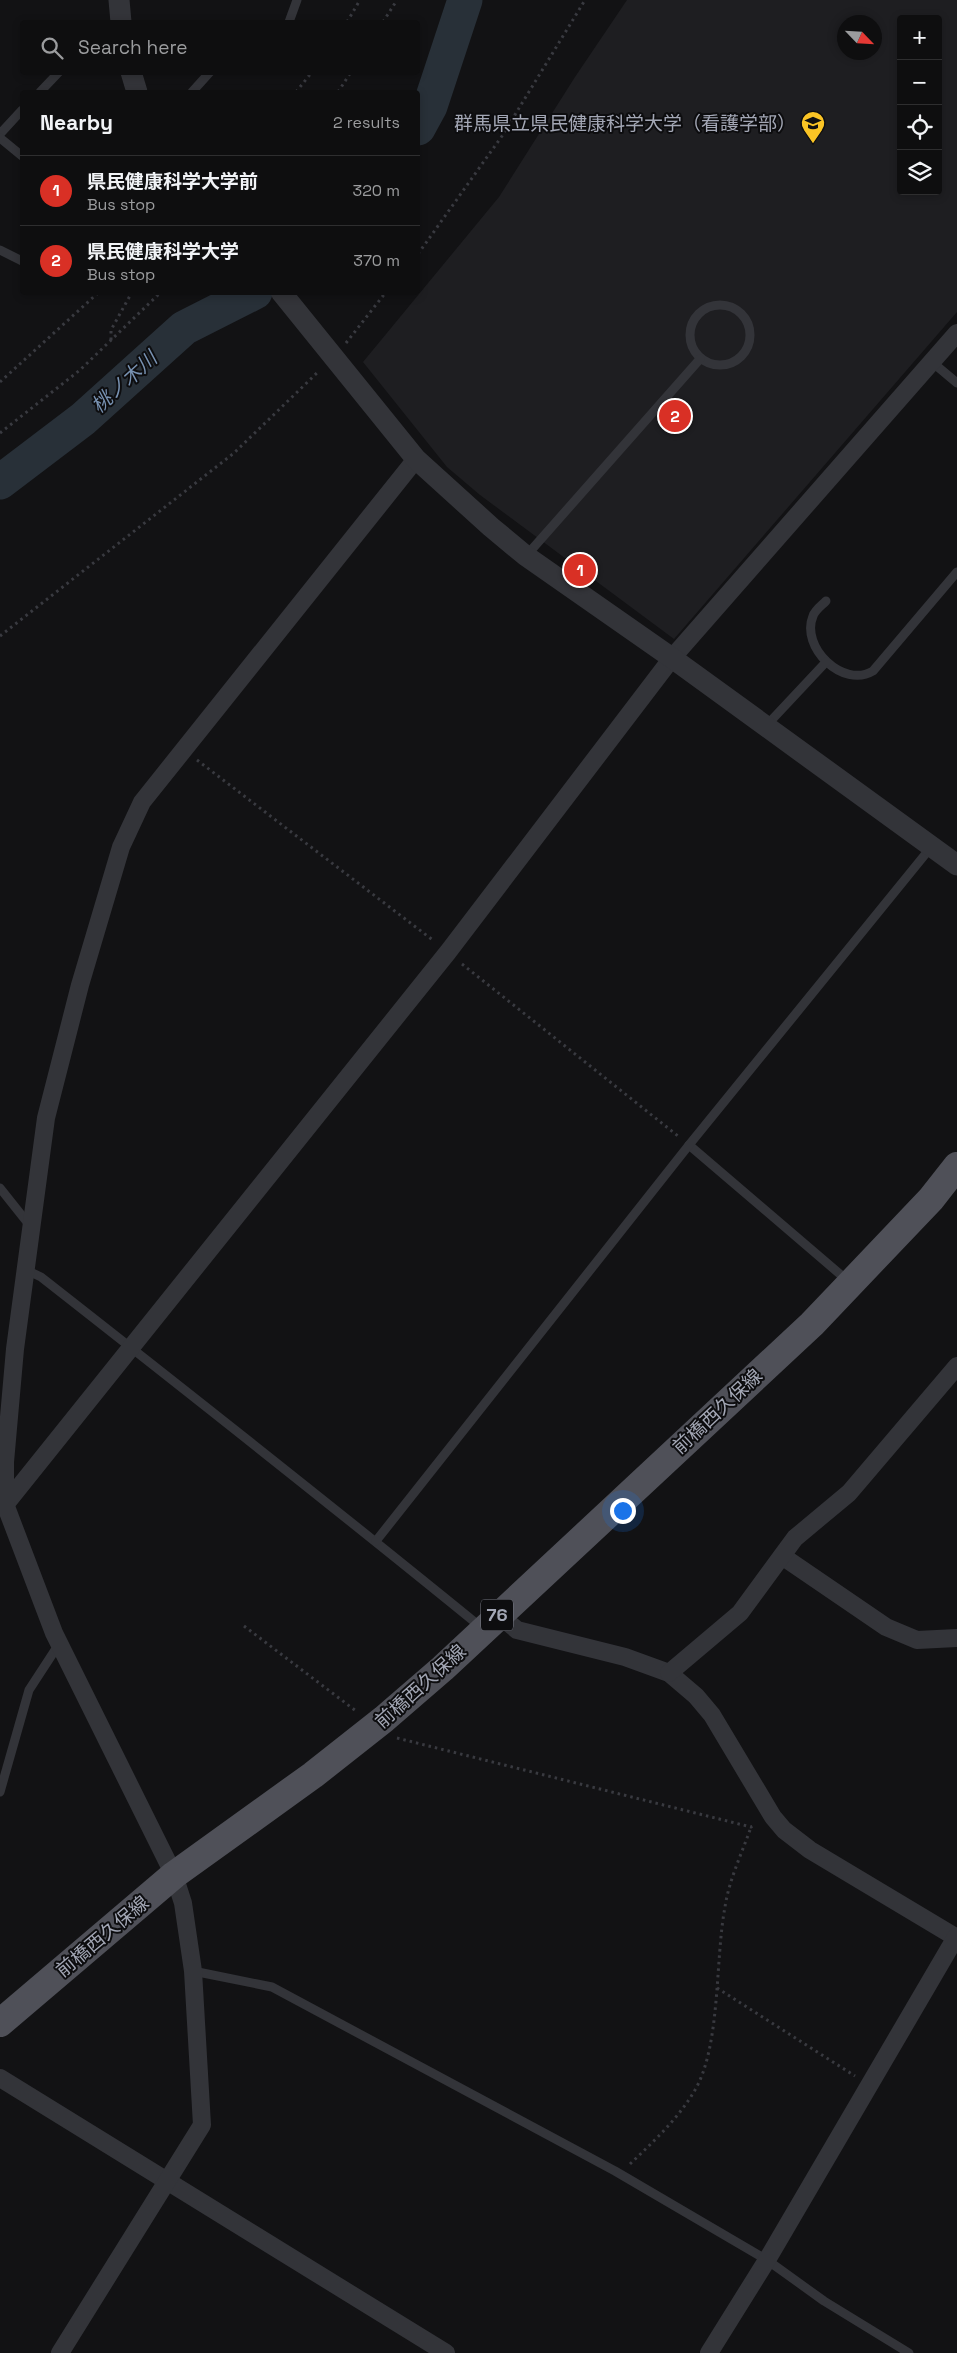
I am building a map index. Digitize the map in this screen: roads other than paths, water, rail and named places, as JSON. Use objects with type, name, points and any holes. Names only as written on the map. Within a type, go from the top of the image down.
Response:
[{"type":"main road","name":"前橋西久保線","points":[[0,2023],[174,1876],[313,1776],[443,1668],[491,1621],[812,1324],[931,1199],[957,1166]]},
{"type":"street","points":[[119,0],[121,20]]},
{"type":"street","points":[[132,75],[136,90]]},
{"type":"street","points":[[283,295],[416,459],[526,556],[672,658],[957,865]]},
{"type":"street","points":[[2,1506],[448,952],[672,658],[957,333]]},
{"type":"street","points":[[60,2353],[202,2125],[193,1971],[183,1904],[174,1876],[59,1644],[2,1506],[15,1349],[46,1118],[80,985],[121,847],[142,802],[416,459]]},
{"type":"street","points":[[669,1673],[740,1613],[795,1538],[849,1493],[957,1366]]},
{"type":"street","points":[[782,1556],[886,1627],[917,1640],[957,1638]]},
{"type":"street","points":[[491,1621],[517,1630],[625,1657],[658,1667],[669,1673],[696,1696],[712,1715],[773,1817],[784,1830],[810,1850],[957,1938],[767,2260],[709,2353]]},
{"type":"street","points":[[0,2078],[446,2353]]},
{"type":"lane","points":[[290,20],[297,0]]},
{"type":"lane","points":[[42,90],[56,75]]},
{"type":"lane","points":[[194,90],[207,75]]},
{"type":"lane","points":[[0,134],[20,112]]},
{"type":"lane","points":[[0,138],[20,154]]},
{"type":"lane","points":[[0,250],[20,260]]},
{"type":"lane","points":[[714,305],[724,305],[742,314],[750,332],[746,352],[738,359],[724,365],[709,364],[700,359],[690,342],[690,332],[698,314],[714,305]]},
{"type":"lane","points":[[526,556],[700,359]]},
{"type":"lane","points":[[932,362],[957,383]]},
{"type":"lane","points":[[826,601],[813,614],[810,631],[817,649],[826,662],[836,669],[862,675],[873,670],[957,572]]},
{"type":"lane","points":[[766,727],[826,662]]},
{"type":"lane","points":[[376,1541],[689,1145],[932,846]]},
{"type":"lane","points":[[689,1145],[852,1284]]},
{"type":"lane","points":[[0,1188],[32,1229]]},
{"type":"lane","points":[[26,1270],[41,1277],[376,1541],[491,1621]]},
{"type":"lane","points":[[0,1792],[29,1690],[59,1644]]},
{"type":"lane","points":[[193,1971],[272,1987],[620,2174],[767,2260],[824,2301],[908,2353]]},
{"type":"waterway","name":"桃ノ木川","points":[[420,124],[430,106],[465,0]]},
{"type":"waterway","name":"桃ノ木川","points":[[0,482],[83,419],[184,328],[249,295]]},
{"type":"place","name":"群馬県立県民健康科学大学（看護学部）","points":[[813,144]]},
{"type":"place","name":"県民健康科学大学","points":[[675,416]]},
{"type":"place","name":"県民健康科学大学前","points":[[580,570]]}]
